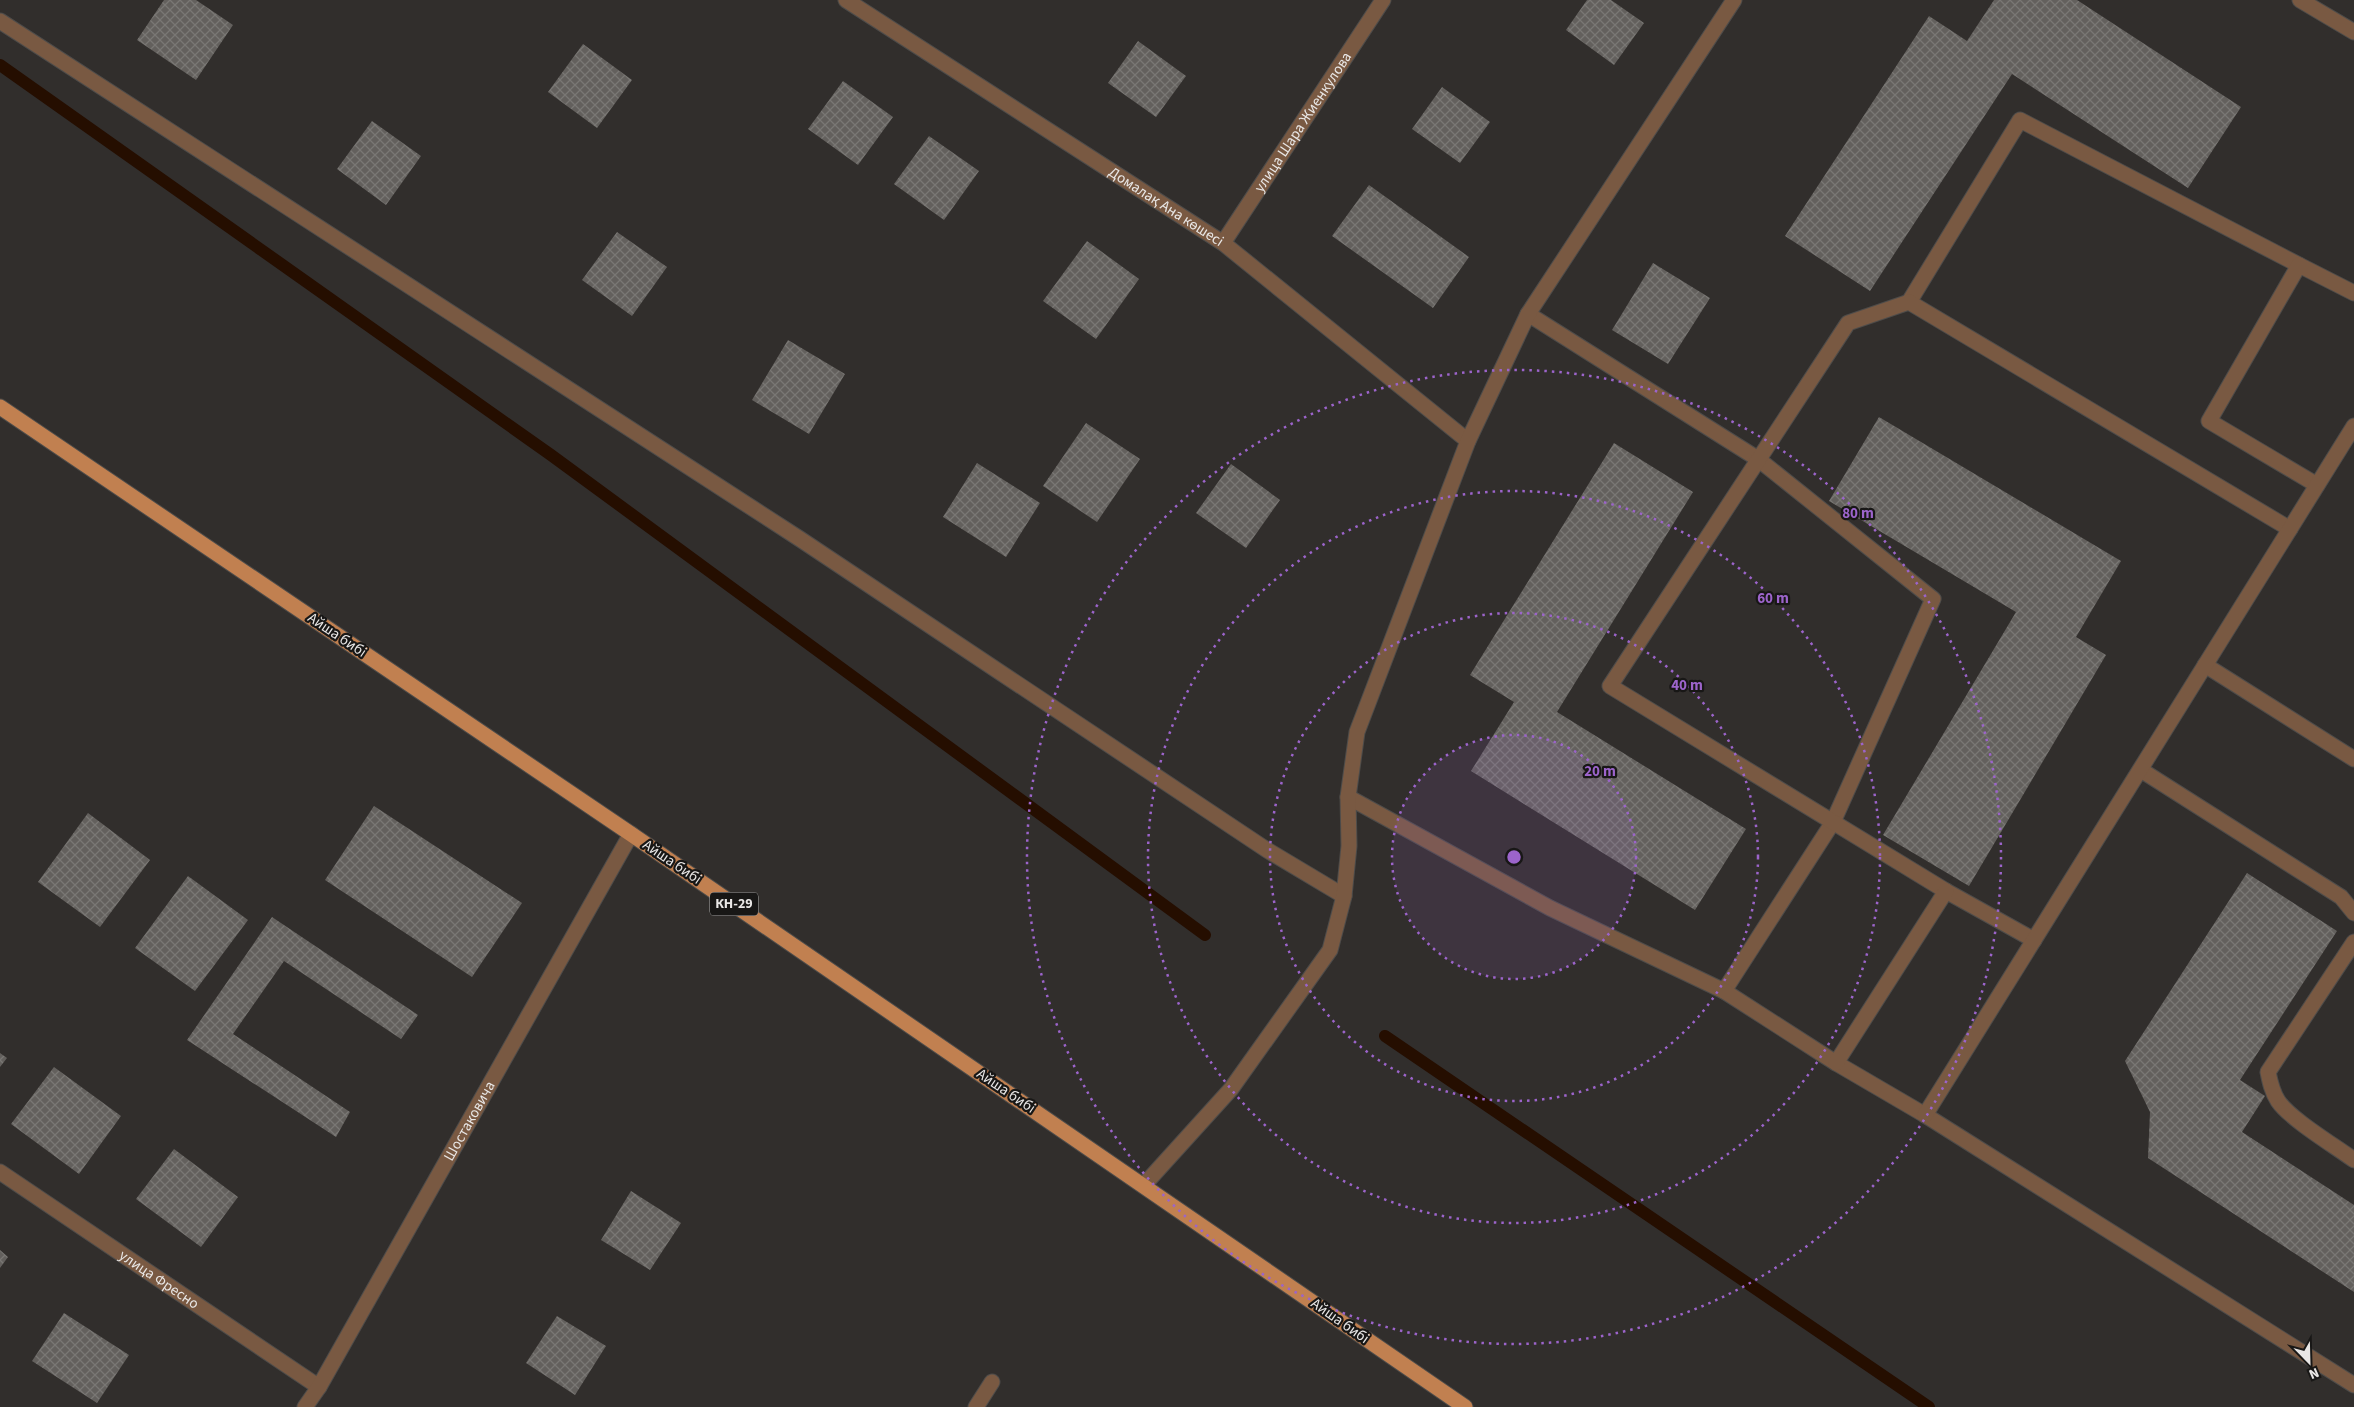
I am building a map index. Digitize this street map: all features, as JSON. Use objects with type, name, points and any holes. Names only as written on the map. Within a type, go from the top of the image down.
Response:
[{"type":"main road","name":"Айша бибі","points":[[0,407],[631,834],[1144,1185],[1464,1407]]},
{"type":"street","name":"Домалақ Ана көшесі","points":[[847,0],[1223,243],[1468,441]]},
{"type":"street","name":"улица Шара Жиенкулова","points":[[1223,243],[1383,0]]},
{"type":"street","points":[[1144,1185],[1231,1089],[1330,950],[1344,896],[1349,846],[1348,797],[1358,732],[1468,441],[1528,314],[1734,0]]},
{"type":"street","points":[[2300,0],[2354,32]]},
{"type":"street","points":[[0,21],[800,539],[1267,850],[1344,896]]},
{"type":"street","points":[[2034,940],[1946,891],[1610,686],[1848,323],[1909,302],[2020,120],[2354,293]]},
{"type":"street","points":[[2299,264],[2209,421],[2317,485]]},
{"type":"street","points":[[1909,302],[2290,529]]},
{"type":"street","points":[[1528,314],[1758,459],[1933,598],[1833,822],[1724,992]]},
{"type":"street","points":[[1925,1115],[2354,426]]},
{"type":"street","points":[[2205,665],[2354,759]]},
{"type":"street","points":[[2141,770],[2341,897],[2354,913]]},
{"type":"street","points":[[1348,797],[1550,908],[1724,992],[1836,1063],[1925,1115],[2352,1380]]},
{"type":"street","name":"Шостаковича","points":[[305,1407],[319,1387],[631,834]]},
{"type":"street","points":[[1836,1063],[1946,891]]},
{"type":"street","points":[[2354,942],[2268,1072],[2270,1085],[2278,1102],[2354,1160]]},
{"type":"street","name":"улица Фресно","points":[[0,1172],[319,1387]]},
{"type":"street","points":[[976,1407],[992,1382]]},
{"type":"building","points":[[164,0],[196,0],[233,25],[196,80],[137,40]]},
{"type":"building","points":[[1587,0],[1611,0],[1644,23],[1614,65],[1566,30]]},
{"type":"building","points":[[1994,0],[2077,0],[2241,107],[2188,188],[2012,74],[1870,291],[1785,236],[1929,16],[1967,41]]},
{"type":"building","points":[[1138,41],[1186,76],[1156,117],[1108,83]]},
{"type":"building","points":[[583,44],[632,80],[597,128],[548,92]]},
{"type":"building","points":[[843,81],[893,117],[858,165],[808,129]]},
{"type":"building","points":[[1442,87],[1490,122],[1460,163],[1412,129]]},
{"type":"building","points":[[372,121],[421,156],[386,205],[337,169]]},
{"type":"building","points":[[929,136],[979,171],[944,220],[894,184]]},
{"type":"building","points":[[1369,185],[1469,257],[1433,308],[1332,236]]},
{"type":"building","points":[[617,232],[667,267],[632,316],[582,280]]},
{"type":"building","points":[[1087,241],[1139,279],[1096,339],[1043,301]]},
{"type":"building","points":[[1653,263],[1710,298],[1668,364],[1612,330]]},
{"type":"building","points":[[788,340],[845,374],[809,434],[752,400]]},
{"type":"building","points":[[1879,417],[2121,561],[2076,637],[2106,655],[1969,886],[1883,835],[2016,612],[1829,501]]},
{"type":"building","points":[[1086,423],[1140,459],[1097,522],[1043,486]]},
{"type":"building","points":[[1614,443],[1693,492],[1557,712],[1746,829],[1695,910],[1471,771],[1514,702],[1470,675]]},
{"type":"building","points":[[977,463],[1040,503],[1006,557],[943,517]]},
{"type":"building","points":[[1231,464],[1280,500],[1246,548],[1196,513]]},
{"type":"building","points":[[374,806],[522,903],[472,977],[325,880]]},
{"type":"building","points":[[88,813],[150,860],[100,927],[38,882]]},
{"type":"building","points":[[2247,873],[2337,931],[2240,1080],[2265,1096],[2242,1132],[2354,1205],[2354,1292],[2148,1158],[2150,1112],[2125,1061]]},
{"type":"building","points":[[188,876],[248,920],[195,991],[135,948]]},
{"type":"building","points":[[272,917],[418,1015],[401,1039],[284,961],[233,1034],[350,1112],[336,1137],[187,1040]]},
{"type":"building","points":[[0,1053],[7,1058],[0,1067]]},
{"type":"building","points":[[54,1067],[121,1116],[79,1174],[11,1124]]},
{"type":"building","points":[[174,1149],[238,1197],[201,1247],[136,1199]]},
{"type":"building","points":[[631,1191],[681,1223],[650,1270],[601,1240]]},
{"type":"building","points":[[0,1250],[8,1257],[0,1268]]},
{"type":"building","points":[[64,1313],[129,1355],[97,1403],[32,1361]]},
{"type":"building","points":[[557,1316],[606,1346],[575,1395],[526,1363]]},
{"type":"waterway","points":[[0,65],[551,455],[1205,935]]},
{"type":"waterway","points":[[1385,1036],[1929,1407]]}]
